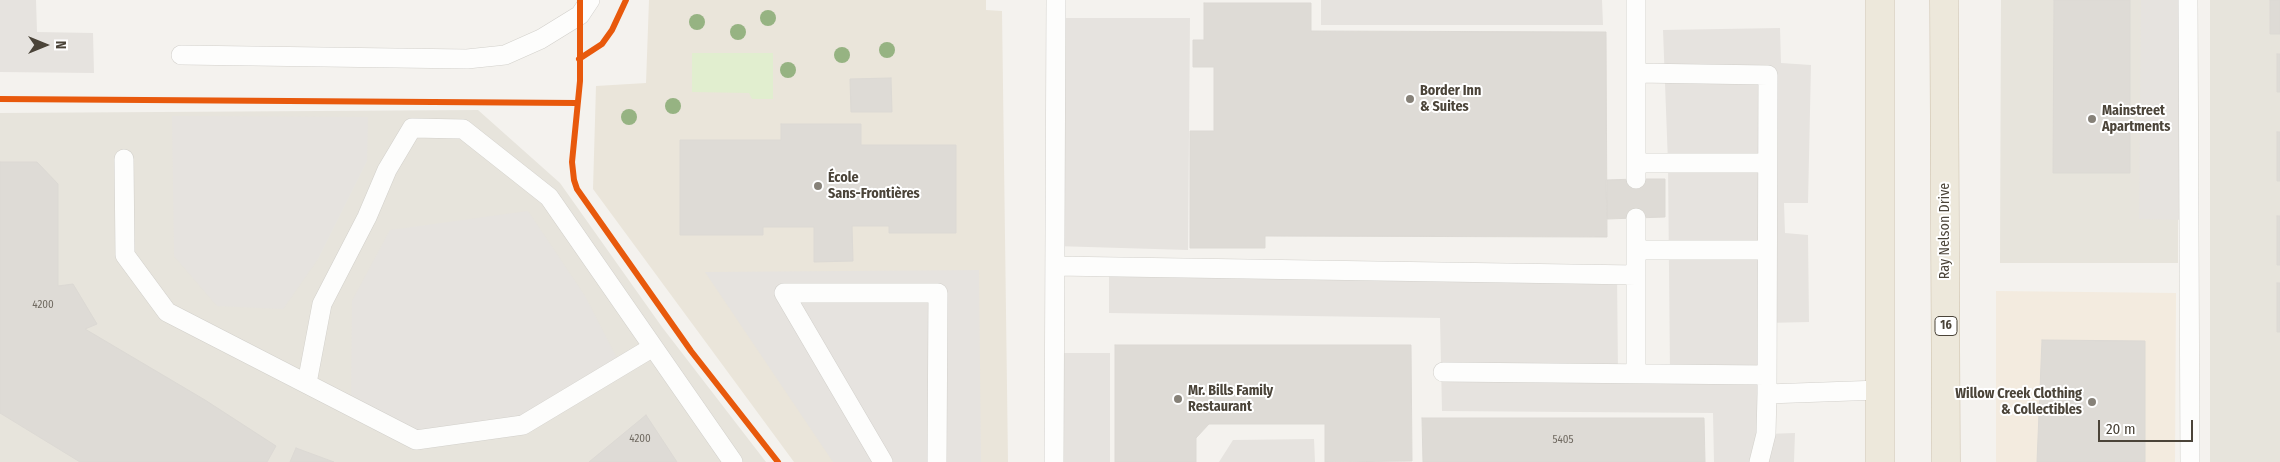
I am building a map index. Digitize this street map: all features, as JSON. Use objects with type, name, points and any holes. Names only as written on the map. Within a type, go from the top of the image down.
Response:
[{"type":"highway","points":[[1880,0],[1880,462]]},
{"type":"highway","name":"Ray Nelson Drive","points":[[1944,0],[1946,462]]},
{"type":"lane","points":[[181,55],[467,59],[504,55],[541,40],[580,15],[590,0]]},
{"type":"lane","points":[[1054,462],[1056,0]]},
{"type":"lane","points":[[1636,0],[1636,171],[1767,163]]},
{"type":"lane","points":[[2188,0],[2190,462]]},
{"type":"lane","points":[[1636,73],[1768,75],[1767,394],[1766,434],[1759,462]]},
{"type":"lane","points":[[306,384],[322,304],[367,217],[387,170],[412,128],[463,128],[549,197],[732,462]]},
{"type":"lane","points":[[124,159],[126,255],[167,312],[416,440],[523,425],[653,346]]},
{"type":"lane","points":[[1636,218],[1636,374]]},
{"type":"lane","points":[[1636,250],[1766,250]]},
{"type":"lane","points":[[1055,266],[1636,275]]},
{"type":"lane","points":[[883,462],[784,293],[938,293],[937,462]]},
{"type":"lane","points":[[1443,372],[1766,374]]},
{"type":"lane","points":[[1767,394],[1880,390]]},
{"type":"shaded area","points":[[0,0],[36,0],[37,32],[93,33],[94,73],[0,72]]},
{"type":"shaded area","points":[[649,0],[986,0],[986,10],[1002,11],[1008,462],[794,462],[593,189],[596,86],[646,83]]},
{"type":"shaded area","points":[[1321,0],[1602,0],[1603,25],[1321,25]]},
{"type":"shaded area","points":[[2001,0],[2178,0],[2178,263],[2000,263]]},
{"type":"shaded area","points":[[2141,0],[2188,0],[2189,220],[2139,219]]},
{"type":"shaded area","points":[[2210,0],[2280,0],[2280,462],[2210,462]]},
{"type":"shaded area","points":[[1056,18],[1190,18],[1188,250],[1055,246]]},
{"type":"shaded area","points":[[1780,28],[1781,63],[1811,65],[1808,203],[1784,203],[1785,233],[1808,235],[1809,322],[1766,323],[1766,434],[1795,433],[1794,462],[1714,462],[1713,413],[1442,411],[1440,318],[1109,313],[1109,266],[1617,274],[1618,373],[1670,374],[1668,163],[1663,30]]},
{"type":"shaded area","points":[[478,110],[560,183],[662,327],[766,462],[0,462],[0,113]]},
{"type":"shaded area","points":[[172,116],[368,117],[367,161],[318,259],[283,309],[217,306],[174,256]]},
{"type":"shaded area","points":[[528,211],[585,296],[621,366],[523,425],[416,440],[351,406],[352,301],[390,230]]},
{"type":"shaded area","points":[[979,270],[981,462],[833,462],[705,272]]},
{"type":"shaded area","points":[[1996,291],[2176,293],[2175,462],[1996,462]]},
{"type":"shaded area","points":[[1055,353],[1110,353],[1110,462],[1054,462]]},
{"type":"shaded area","points":[[1314,439],[1315,462],[1219,462],[1233,440]]},
{"type":"green space","points":[[692,53],[773,53],[773,99],[752,99],[749,93],[692,92]]},
{"type":"building","name":"Mainstreet Apartments","points":[[2054,0],[2130,0],[2130,173],[2053,173]]},
{"type":"building","points":[[2270,0],[2280,0],[2280,34],[2270,34]]},
{"type":"building","name":"Border Inn & Suites","points":[[1204,3],[1311,3],[1311,31],[1606,32],[1607,237],[1265,236],[1265,248],[1190,248],[1190,131],[1214,131],[1214,67],[1193,67],[1193,40],[1204,40]]},
{"type":"building","points":[[2277,54],[2280,54],[2280,92],[2277,92]]},
{"type":"building","points":[[891,78],[892,112],[851,112],[850,79]]},
{"type":"building","name":"École Sans-Frontières","points":[[781,124],[861,124],[861,145],[956,145],[956,233],[889,233],[889,226],[852,226],[853,261],[814,262],[814,227],[763,227],[763,235],[680,235],[680,140],[781,140]]},
{"type":"building","points":[[2277,132],[2280,132],[2280,181],[2277,181]]},
{"type":"building","points":[[0,162],[37,162],[58,184],[58,286],[73,284],[97,324],[85,329],[205,400],[276,446],[267,462],[80,462],[0,413]]},
{"type":"building","points":[[1665,179],[1665,217],[1607,219],[1606,180]]},
{"type":"building","points":[[2277,216],[2280,216],[2280,265],[2277,265]]},
{"type":"building","points":[[2277,283],[2280,283],[2280,332],[2277,332]]},
{"type":"building","name":"Willow Creek Clothing & Collectibles","points":[[2042,340],[2145,341],[2145,462],[2037,462]]},
{"type":"building","points":[[1115,345],[1411,345],[1412,461],[1325,462],[1325,424],[1209,424],[1196,438],[1196,462],[1115,462]]},
{"type":"building","points":[[646,415],[677,462],[589,462]]},
{"type":"building","points":[[1422,418],[1704,418],[1705,462],[1423,462]]},
{"type":"building","points":[[296,448],[334,462],[290,462]]},
{"type":"cycle path","points":[[580,0],[580,81],[572,162],[577,189],[691,351],[778,462]]},
{"type":"cycle path","points":[[579,59],[602,44],[612,30],[626,0]]},
{"type":"cycle path","points":[[0,99],[577,103]]},
{"type":"place","name":"Border Inn & Suites","points":[[1410,99]]},
{"type":"place","name":"Mainstreet Apartments","points":[[2092,119]]},
{"type":"place","name":"École Sans-Frontières","points":[[818,186]]},
{"type":"place","name":"Mr. Bills Family Restaurant","points":[[1178,399]]},
{"type":"place","name":"Willow Creek Clothing & Collectibles","points":[[2092,402]]}]
